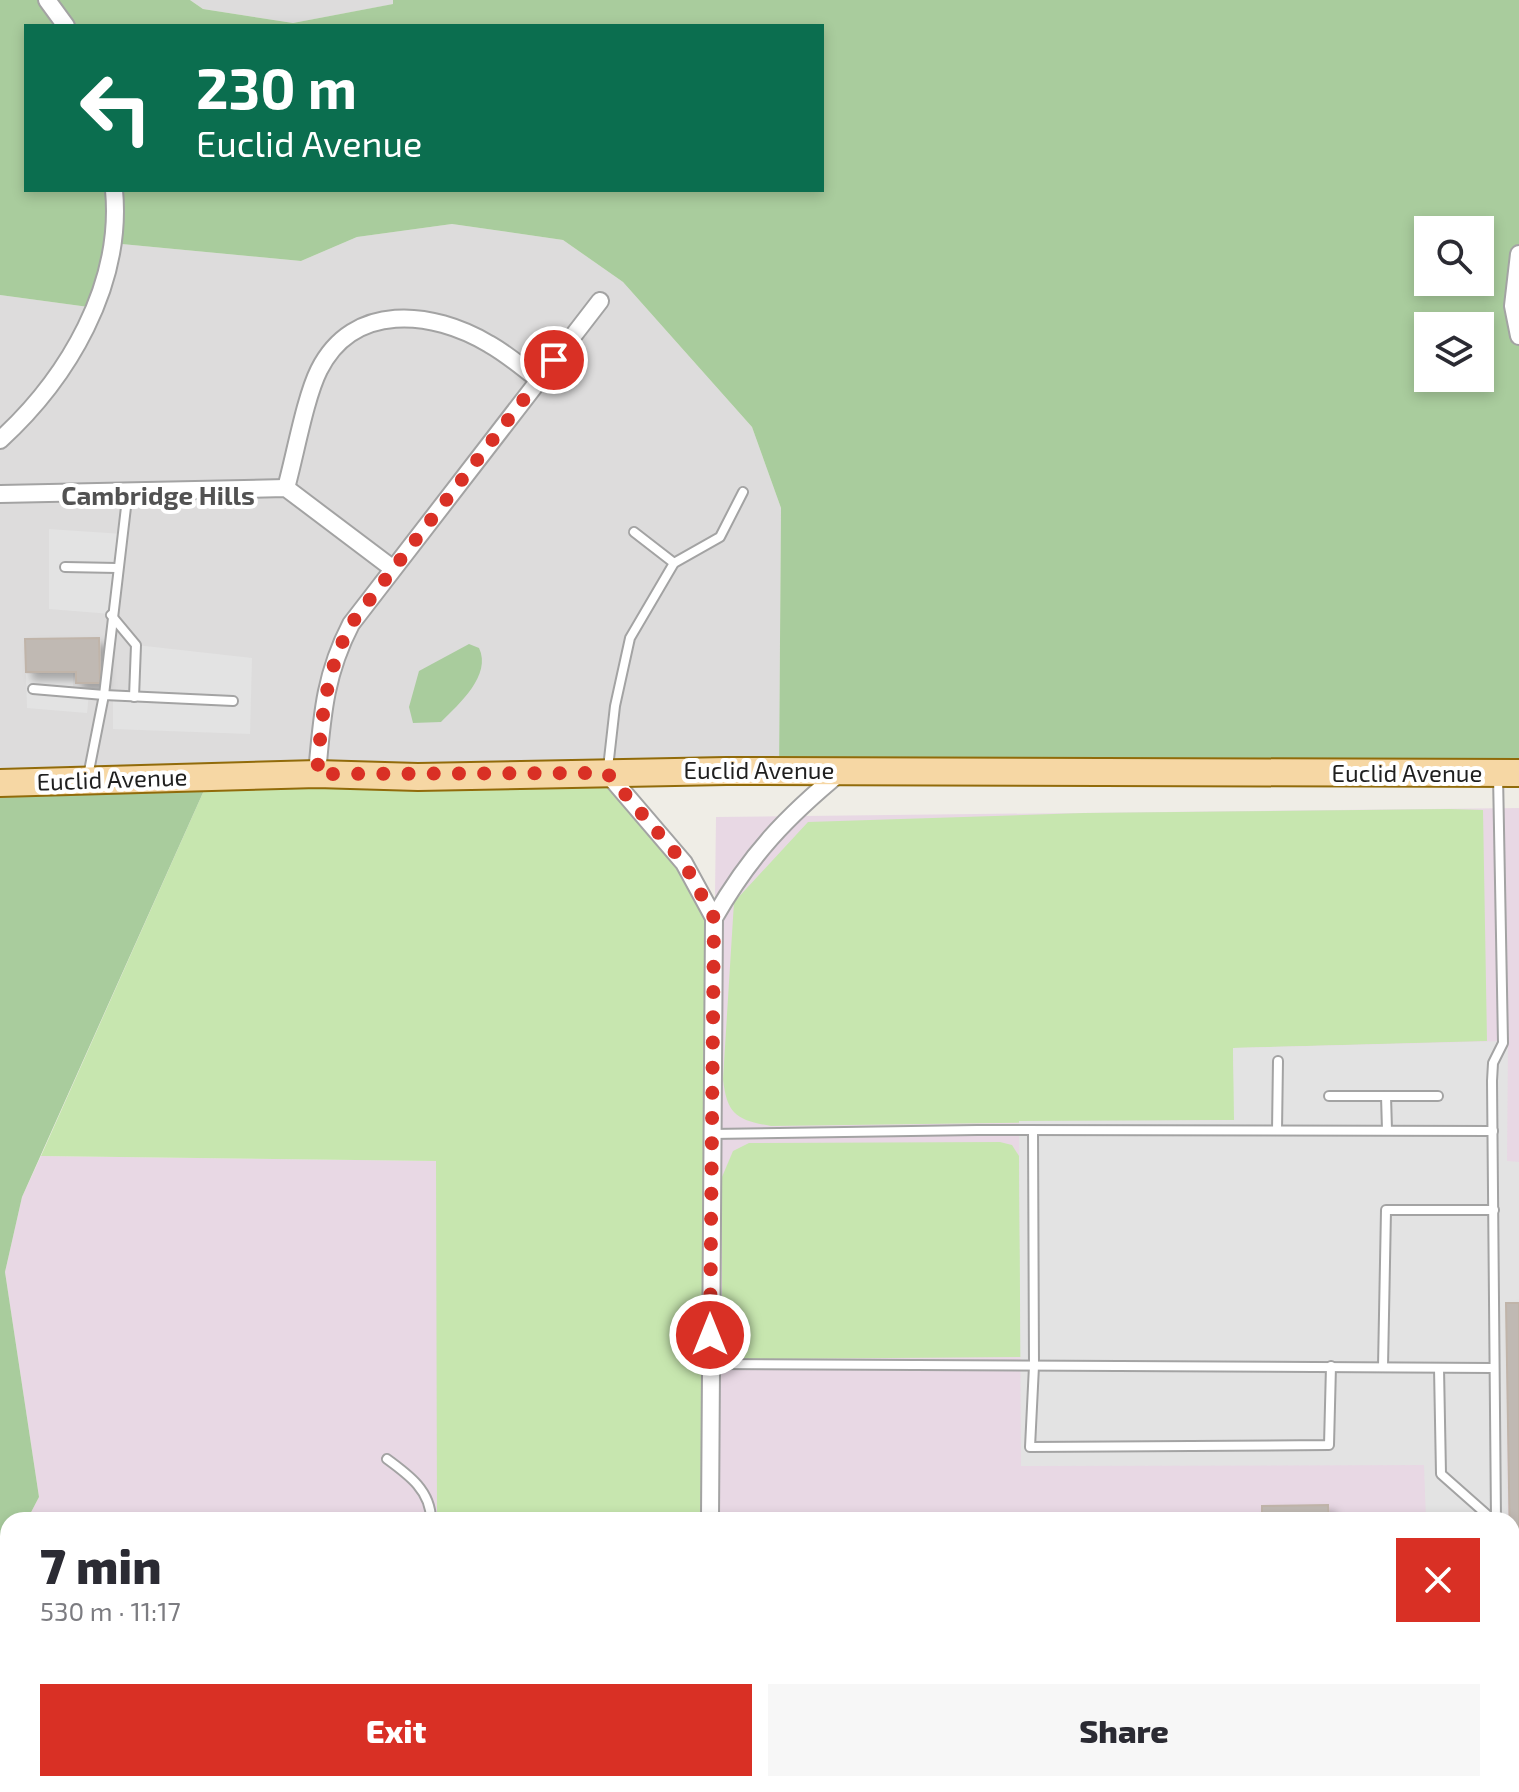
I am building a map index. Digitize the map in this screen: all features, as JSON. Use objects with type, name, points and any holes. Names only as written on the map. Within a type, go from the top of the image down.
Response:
[{"type":"main road","name":"Euclid Avenue","points":[[0,783],[317,774],[842,771],[1509,774]]},
{"type":"street","points":[[47,0],[65,24]]},
{"type":"street","points":[[0,440],[24,419],[64,368],[96,308],[116,217],[114,192]]},
{"type":"street","points":[[1519,254],[1515,267],[1513,306],[1519,336]]},
{"type":"street","points":[[317,774],[323,697],[333,658],[351,624],[600,301]]},
{"type":"street","points":[[286,488],[319,370],[351,330],[373,321],[402,317],[443,325],[488,343],[539,380]]},
{"type":"street","points":[[0,494],[286,488],[392,568]]},
{"type":"street","points":[[710,1512],[714,918],[738,876],[788,816],[842,771]]},
{"type":"street","points":[[607,773],[684,863],[714,918]]},
{"type":"lane","points":[[87,781],[104,695],[111,614],[128,490]]},
{"type":"lane","points":[[607,773],[615,706],[630,638],[674,563],[720,537],[743,492]]},
{"type":"lane","points":[[634,532],[674,563]]},
{"type":"lane","points":[[65,567],[117,568]]},
{"type":"lane","points":[[111,614],[136,645],[134,697]]},
{"type":"lane","points":[[33,689],[233,701]]},
{"type":"lane","points":[[1494,1512],[1493,1063],[1503,1043],[1509,774]]},
{"type":"lane","points":[[1277,1130],[1278,1061]]},
{"type":"lane","points":[[1329,1096],[1438,1096]]},
{"type":"lane","points":[[1386,1096],[1387,1130]]},
{"type":"lane","points":[[711,1134],[1033,1130],[1493,1131]]},
{"type":"lane","points":[[1033,1130],[1034,1366],[1030,1447],[1329,1445],[1331,1366]]},
{"type":"lane","points":[[1383,1367],[1386,1210],[1494,1210]]},
{"type":"lane","points":[[710,1364],[1493,1368]]},
{"type":"lane","points":[[1439,1368],[1441,1474],[1485,1512]]},
{"type":"lane","points":[[387,1459],[422,1488],[431,1512]]},
{"type":"shaded area","points":[[190,0],[393,0],[394,4],[293,23],[203,9]]},
{"type":"shaded area","points":[[452,224],[563,240],[623,282],[752,427],[781,508],[779,771],[0,783],[0,295],[96,308],[111,243],[301,261],[357,237]]},
{"type":"shaded area","points":[[49,529],[122,534],[111,614],[49,609]]},
{"type":"shaded area","points":[[136,645],[252,658],[250,734],[113,729],[113,696],[134,696]]},
{"type":"shaded area","points":[[73,673],[73,693],[89,694],[87,713],[27,708],[26,674]]},
{"type":"shaded area","points":[[1519,808],[1519,1512],[707,1512],[716,817]]},
{"type":"shaded area","points":[[1508,1041],[1507,1161],[1519,1162],[1519,1303],[1506,1304],[1508,1512],[1426,1512],[1424,1465],[1021,1466],[1019,1121],[1234,1120],[1233,1048]]},
{"type":"shaded area","points":[[41,1156],[437,1161],[437,1512],[31,1512],[39,1497],[5,1272],[22,1197]]},
{"type":"green space","points":[[0,0],[190,0],[203,9],[293,23],[393,4],[393,0],[1519,0],[1519,773],[779,771],[781,508],[752,427],[623,282],[563,240],[452,224],[357,237],[301,261],[111,243],[96,308],[0,295]]},
{"type":"green space","points":[[469,644],[479,648],[482,658],[472,688],[441,722],[413,723],[409,707],[419,671]]},
{"type":"green space","points":[[607,773],[640,813],[714,918],[710,1512],[437,1512],[436,1161],[41,1156],[210,777]]},
{"type":"green space","points":[[210,777],[22,1197],[5,1272],[39,1497],[31,1512],[0,1512],[0,783]]},
{"type":"green space","points":[[1483,810],[1487,1041],[1233,1048],[1235,1120],[771,1126],[742,1118],[727,1101],[723,1079],[734,902],[808,822],[1084,813]]},
{"type":"green space","points":[[1000,1142],[1012,1145],[1019,1156],[1021,1357],[745,1359],[726,1343],[722,1327],[722,1177],[733,1151],[749,1143]]},
{"type":"building","points":[[99,638],[100,683],[76,683],[76,672],[26,672],[25,639]]},
{"type":"building","points":[[1506,1303],[1519,1303],[1519,1512],[1509,1512]]},
{"type":"building","points":[[1328,1505],[1328,1512],[1262,1512],[1262,1506]]},
{"type":"district","name":"Cambridge Hills","points":[[158,496]]},
{"type":"route","points":[[554,360],[351,624],[333,658],[323,697],[317,774],[418,777],[607,773],[684,863],[714,918],[710,1335]]}]
